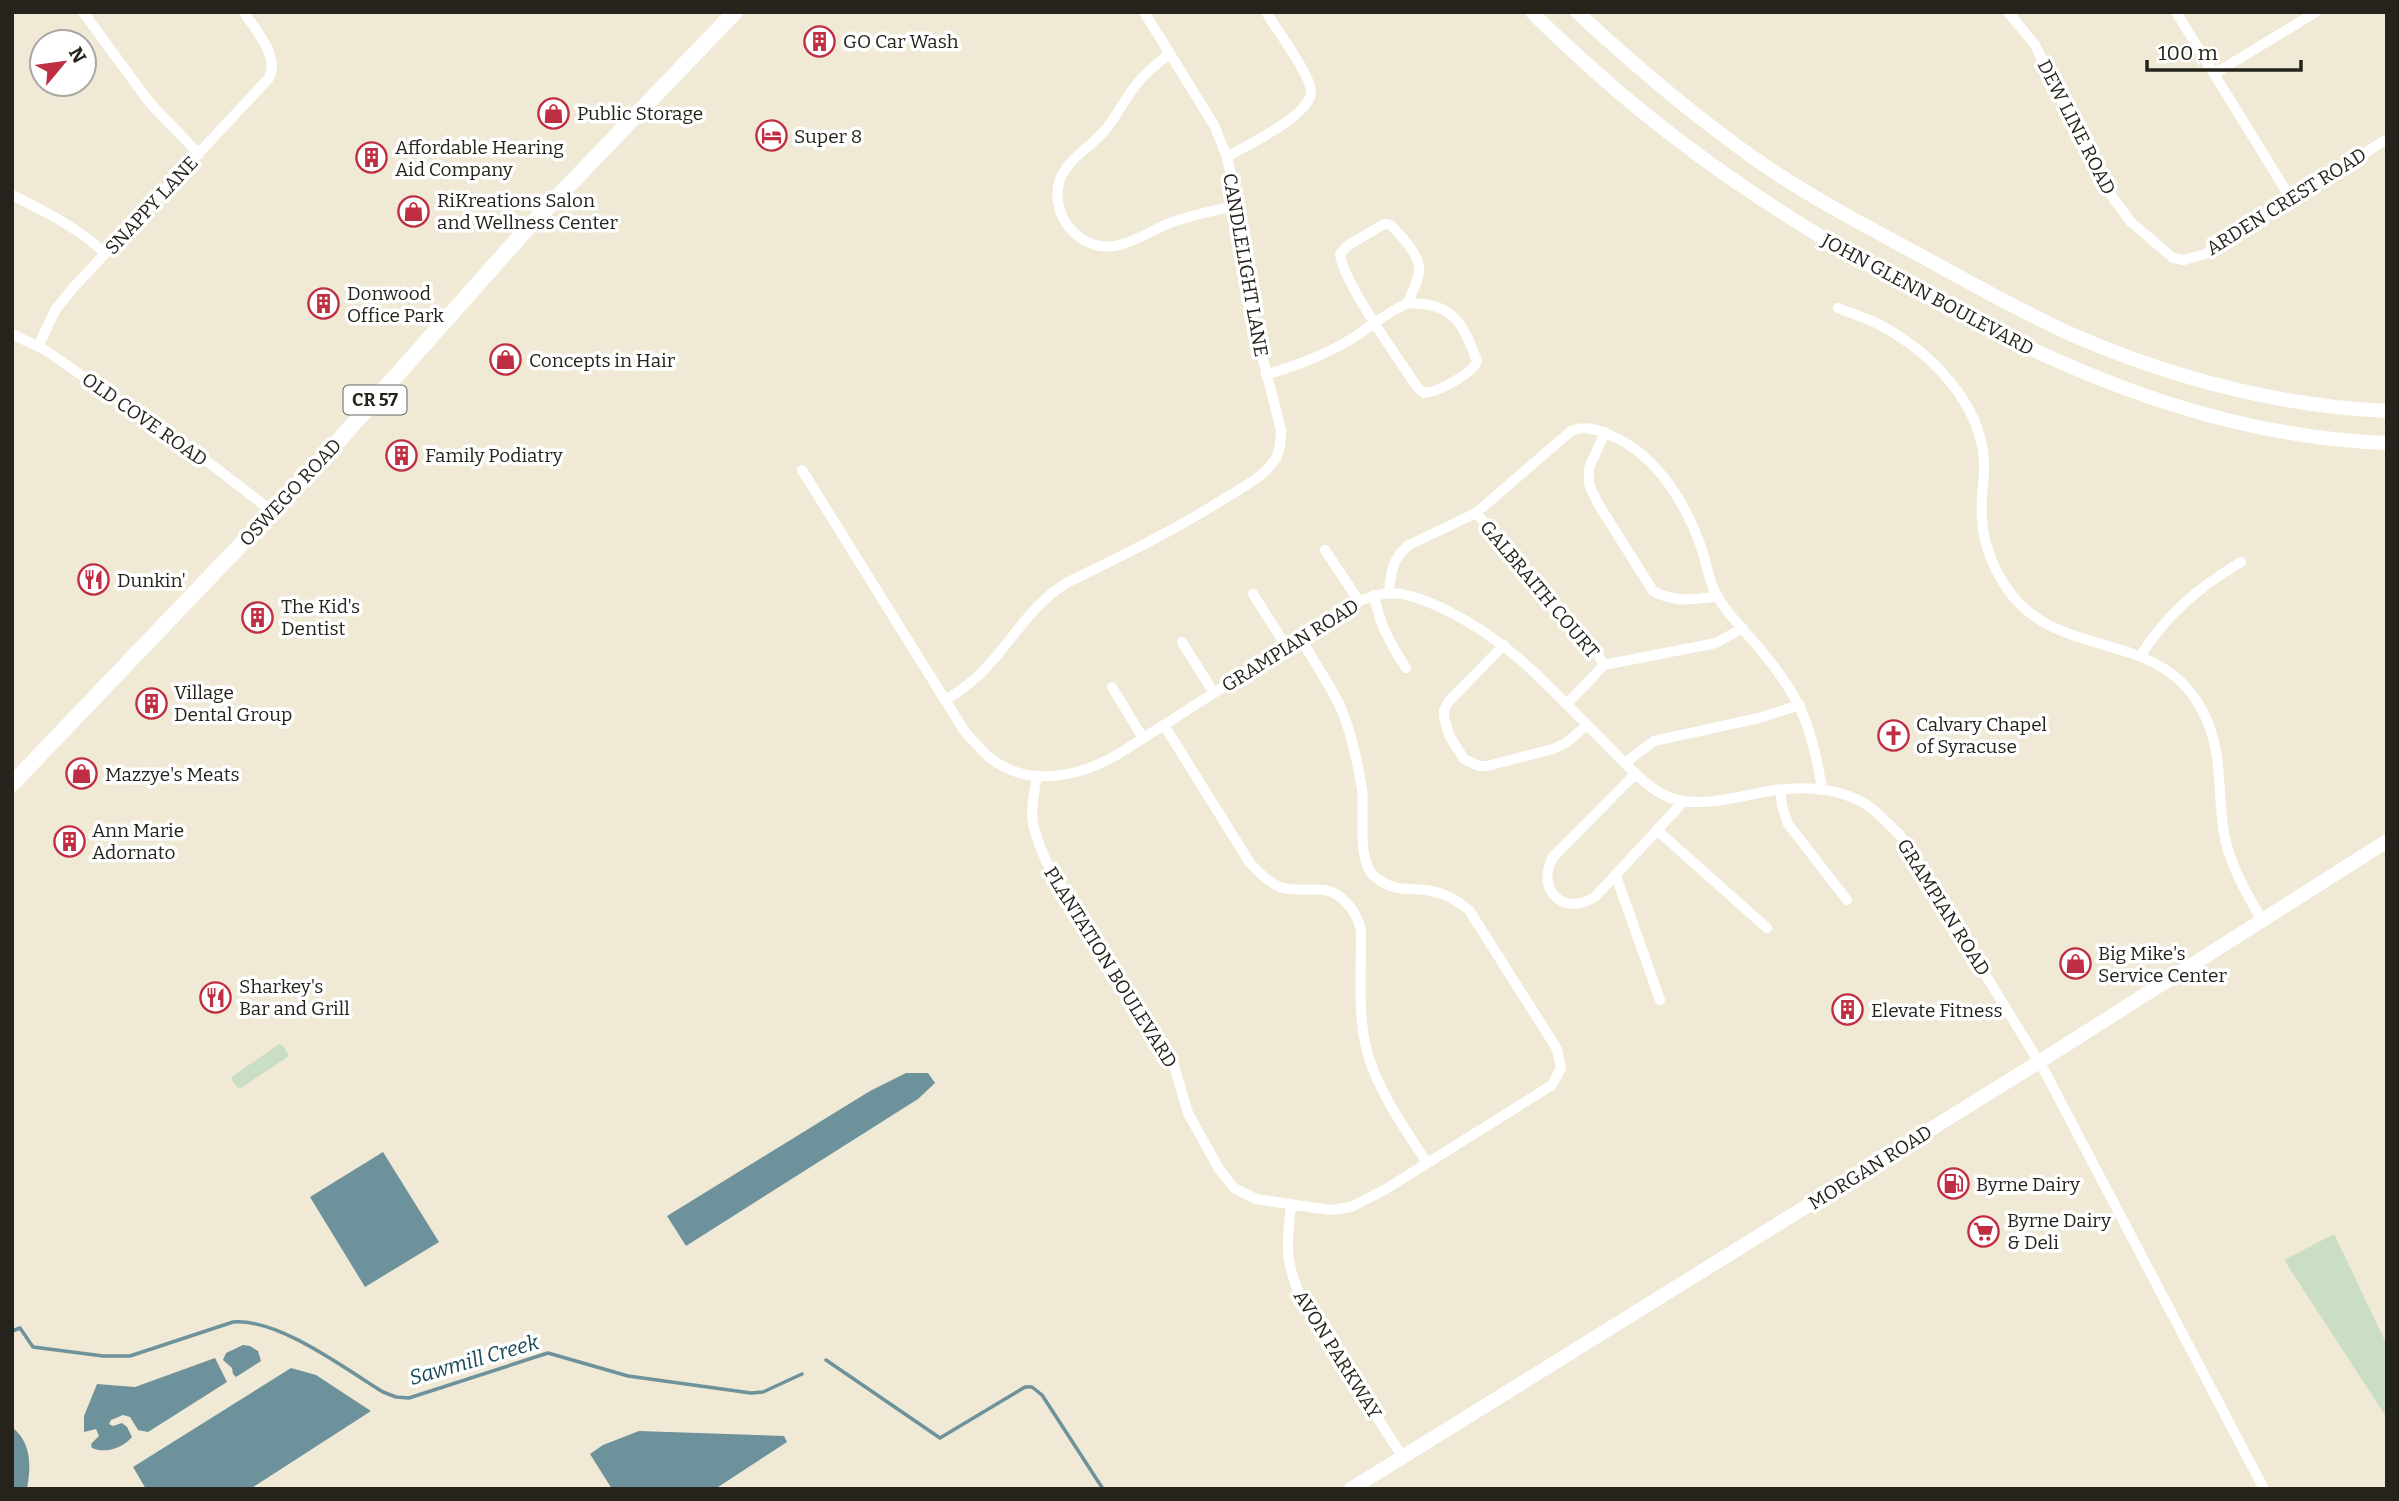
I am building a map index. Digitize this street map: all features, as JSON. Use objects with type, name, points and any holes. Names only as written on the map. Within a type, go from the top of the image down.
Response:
[{"type":"main road","name":"OSWEGO ROAD","points":[[12,784],[273,512],[524,232],[735,12]]},
{"type":"main road","name":"JOHN GLENN BOULEVARD","points":[[1532,12],[1632,104],[1706,162],[1748,192],[1843,250],[1942,305],[2046,357],[2157,401],[2257,426],[2317,437],[2387,443]]},
{"type":"main road","name":"JOHN GLENN BOULEVARD","points":[[1577,12],[1643,74],[1762,164],[1831,207],[1975,286],[2073,335],[2142,362],[2249,392],[2324,405],[2387,411]]},
{"type":"main road","name":"MORGAN ROAD","points":[[1359,1487],[1402,1456],[2039,1062],[2387,841]]},
{"type":"street","points":[[83,12],[149,103],[199,154]]},
{"type":"street","name":"SNAPPY LANE","points":[[38,346],[56,309],[269,78],[273,61],[244,12]]},
{"type":"street","name":"CANDLELIGHT LANE","points":[[946,701],[982,672],[1032,610],[1053,592],[1154,541],[1259,476],[1274,462],[1281,442],[1281,430],[1250,308],[1237,205],[1227,157],[1214,125],[1144,12]]},
{"type":"street","points":[[1227,157],[1288,121],[1309,101],[1311,91],[1306,77],[1266,12]]},
{"type":"street","name":"DEW LINE ROAD","points":[[2008,12],[2035,45],[2088,154],[2113,198],[2131,222],[2168,255],[2184,260]]},
{"type":"street","points":[[2176,12],[2291,199]]},
{"type":"street","points":[[2214,74],[2316,12]]},
{"type":"street","points":[[1170,53],[1141,79],[1106,130],[1068,166],[1061,177],[1056,194],[1061,215],[1069,228],[1082,238],[1101,246],[1128,243],[1171,223],[1237,205]]},
{"type":"street","name":"ARDEN CREST ROAD","points":[[2184,260],[2205,254],[2387,139]]},
{"type":"street","points":[[12,195],[60,218],[84,233],[106,253]]},
{"type":"street","points":[[1266,375],[1315,359],[1376,323],[1408,303],[1439,306],[1458,321],[1469,339],[1477,361],[1471,370],[1432,392],[1424,393],[1417,387],[1376,323],[1347,277],[1340,264],[1340,254],[1347,246],[1384,224],[1391,225],[1406,240],[1419,266],[1408,303]]},
{"type":"street","points":[[1838,308],[1882,326],[1915,346],[1962,398],[1980,439],[1984,460],[1982,518],[1986,541],[1993,563],[2006,587],[2017,600],[2039,622],[2064,634],[2141,655],[2158,663],[2178,679],[2201,708],[2217,749],[2220,800],[2231,858],[2245,892],[2262,920]]},
{"type":"street","name":"OLD COVE ROAD","points":[[12,334],[38,346],[216,468],[273,512]]},
{"type":"street","points":[[1389,592],[1391,570],[1401,551],[1476,513],[1571,431],[1579,428],[1605,432],[1627,442],[1645,457],[1677,498],[1692,526],[1718,596],[1787,683],[1800,705],[1817,755],[1822,789]]},
{"type":"street","points":[[1605,432],[1589,468],[1589,484],[1597,502],[1653,591],[1666,598],[1682,601],[1718,596]]},
{"type":"street","name":"GRAMPIAN ROAD","points":[[802,470],[965,732],[989,757],[1009,769],[1037,776],[1070,775],[1088,770],[1359,601],[1389,592],[1433,604],[1462,618],[1504,645],[1625,763],[1657,791],[1672,799],[1700,802],[1780,789],[1822,789],[1862,802],[1900,835],[2039,1062],[2264,1489]]},
{"type":"street","name":"GALBRAITH COURT","points":[[1476,513],[1594,647],[1604,665]]},
{"type":"street","points":[[1325,550],[1359,601]]},
{"type":"street","points":[[2141,655],[2153,635],[2188,598],[2212,579],[2241,562]]},
{"type":"street","points":[[1253,594],[1286,646]]},
{"type":"street","points":[[1374,595],[1378,620],[1406,668]]},
{"type":"street","points":[[1567,704],[1604,665],[1716,643],[1743,628]]},
{"type":"street","name":"PLANTATION BOULEVARD","points":[[1037,776],[1031,816],[1032,830],[1045,862],[1175,1069],[1192,1121],[1227,1182],[1244,1195],[1256,1199],[1330,1210],[1351,1208],[1532,1098],[1556,1079],[1560,1068],[1559,1056],[1469,910],[1451,898],[1431,891],[1399,890],[1375,877],[1366,867],[1362,792],[1349,732],[1338,702],[1300,637]]},
{"type":"street","points":[[1182,642],[1214,693]]},
{"type":"street","points":[[1504,645],[1449,701],[1444,710],[1449,735],[1464,759],[1470,764],[1486,766],[1553,749],[1566,743],[1587,725]]},
{"type":"street","points":[[1112,687],[1143,738]]},
{"type":"street","points":[[1625,763],[1654,741],[1759,718],[1800,705]]},
{"type":"street","points":[[1164,725],[1250,863],[1261,875],[1278,886],[1328,890],[1349,906],[1357,916],[1361,929],[1363,1031],[1372,1068],[1394,1112],[1427,1163]]},
{"type":"street","points":[[1636,773],[1553,857],[1548,882],[1559,901],[1578,905],[1587,902],[1616,876],[1684,801]]},
{"type":"street","points":[[1780,789],[1788,824],[1847,900]]},
{"type":"street","points":[[1658,831],[1767,929]]},
{"type":"street","points":[[1616,876],[1660,1000]]},
{"type":"street","name":"AVON PARKWAY","points":[[1291,1205],[1287,1237],[1288,1262],[1302,1301],[1402,1456]]},
{"type":"green space","points":[[279,1044],[289,1056],[241,1088],[237,1087],[231,1078]]},
{"type":"green space","points":[[2334,1234],[2387,1345],[2387,1418],[2284,1260]]},
{"type":"water","points":[[906,1073],[928,1073],[935,1083],[918,1099],[686,1246],[667,1216],[870,1091]]},
{"type":"water","points":[[383,1152],[439,1242],[365,1287],[310,1197]]},
{"type":"water","points":[[243,1345],[258,1351],[261,1361],[236,1377],[232,1368],[223,1360],[226,1353]]},
{"type":"water","points":[[215,1358],[227,1382],[148,1432],[138,1430],[130,1417],[123,1415],[111,1420],[109,1424],[113,1426],[122,1423],[127,1427],[132,1437],[114,1449],[92,1448],[91,1444],[99,1436],[96,1429],[84,1432],[84,1416],[97,1384],[135,1387]]},
{"type":"water","points":[[291,1368],[316,1375],[371,1411],[250,1489],[146,1489],[133,1467]]},
{"type":"water","points":[[12,1427],[19,1433],[27,1448],[27,1489],[12,1489]]},
{"type":"water","points":[[639,1431],[784,1436],[787,1442],[715,1489],[612,1489],[590,1454],[603,1445]]},
{"type":"waterway","name":"Sawmill Creek","points":[[12,1331],[20,1328],[33,1347],[103,1356],[130,1356],[233,1322],[251,1323],[270,1328],[310,1346],[383,1392],[409,1398],[548,1353],[628,1376],[751,1393],[763,1392],[802,1374]]},
{"type":"waterway","name":"Sawmill Creek","points":[[826,1360],[940,1438],[1025,1387],[1032,1387],[1042,1395],[1103,1489]]},
{"type":"place","name":"GO Car Wash","points":[[820,41]]},
{"type":"place","name":"Public Storage","points":[[554,113]]},
{"type":"place","name":"Super 8","points":[[771,136]]},
{"type":"place","name":"Affordable Hearing Aid Company","points":[[372,158]]},
{"type":"place","name":"RiKreations Salon and Wellness Center","points":[[414,211]]},
{"type":"place","name":"Donwood Office Park","points":[[324,304]]},
{"type":"place","name":"Concepts in Hair","points":[[506,360]]},
{"type":"place","name":"Family Podiatry","points":[[402,455]]},
{"type":"place","name":"Dunkin'","points":[[94,580]]},
{"type":"place","name":"The Kid's Dentist","points":[[258,617]]},
{"type":"place","name":"Village Dental Group","points":[[151,703]]},
{"type":"place","name":"Calvary Chapel of Syracuse","points":[[1893,735]]},
{"type":"place","name":"Mazzye's Meats","points":[[82,774]]},
{"type":"place","name":"Ann Marie Adornato","points":[[69,841]]},
{"type":"place","name":"Big Mike's Service Center","points":[[2075,964]]},
{"type":"place","name":"Sharkey's Bar and Grill","points":[[216,997]]},
{"type":"place","name":"Elevate Fitness","points":[[1848,1010]]},
{"type":"place","name":"Byrne Dairy","points":[[1953,1184]]},
{"type":"place","name":"Byrne Dairy & Deli","points":[[1984,1231]]}]
